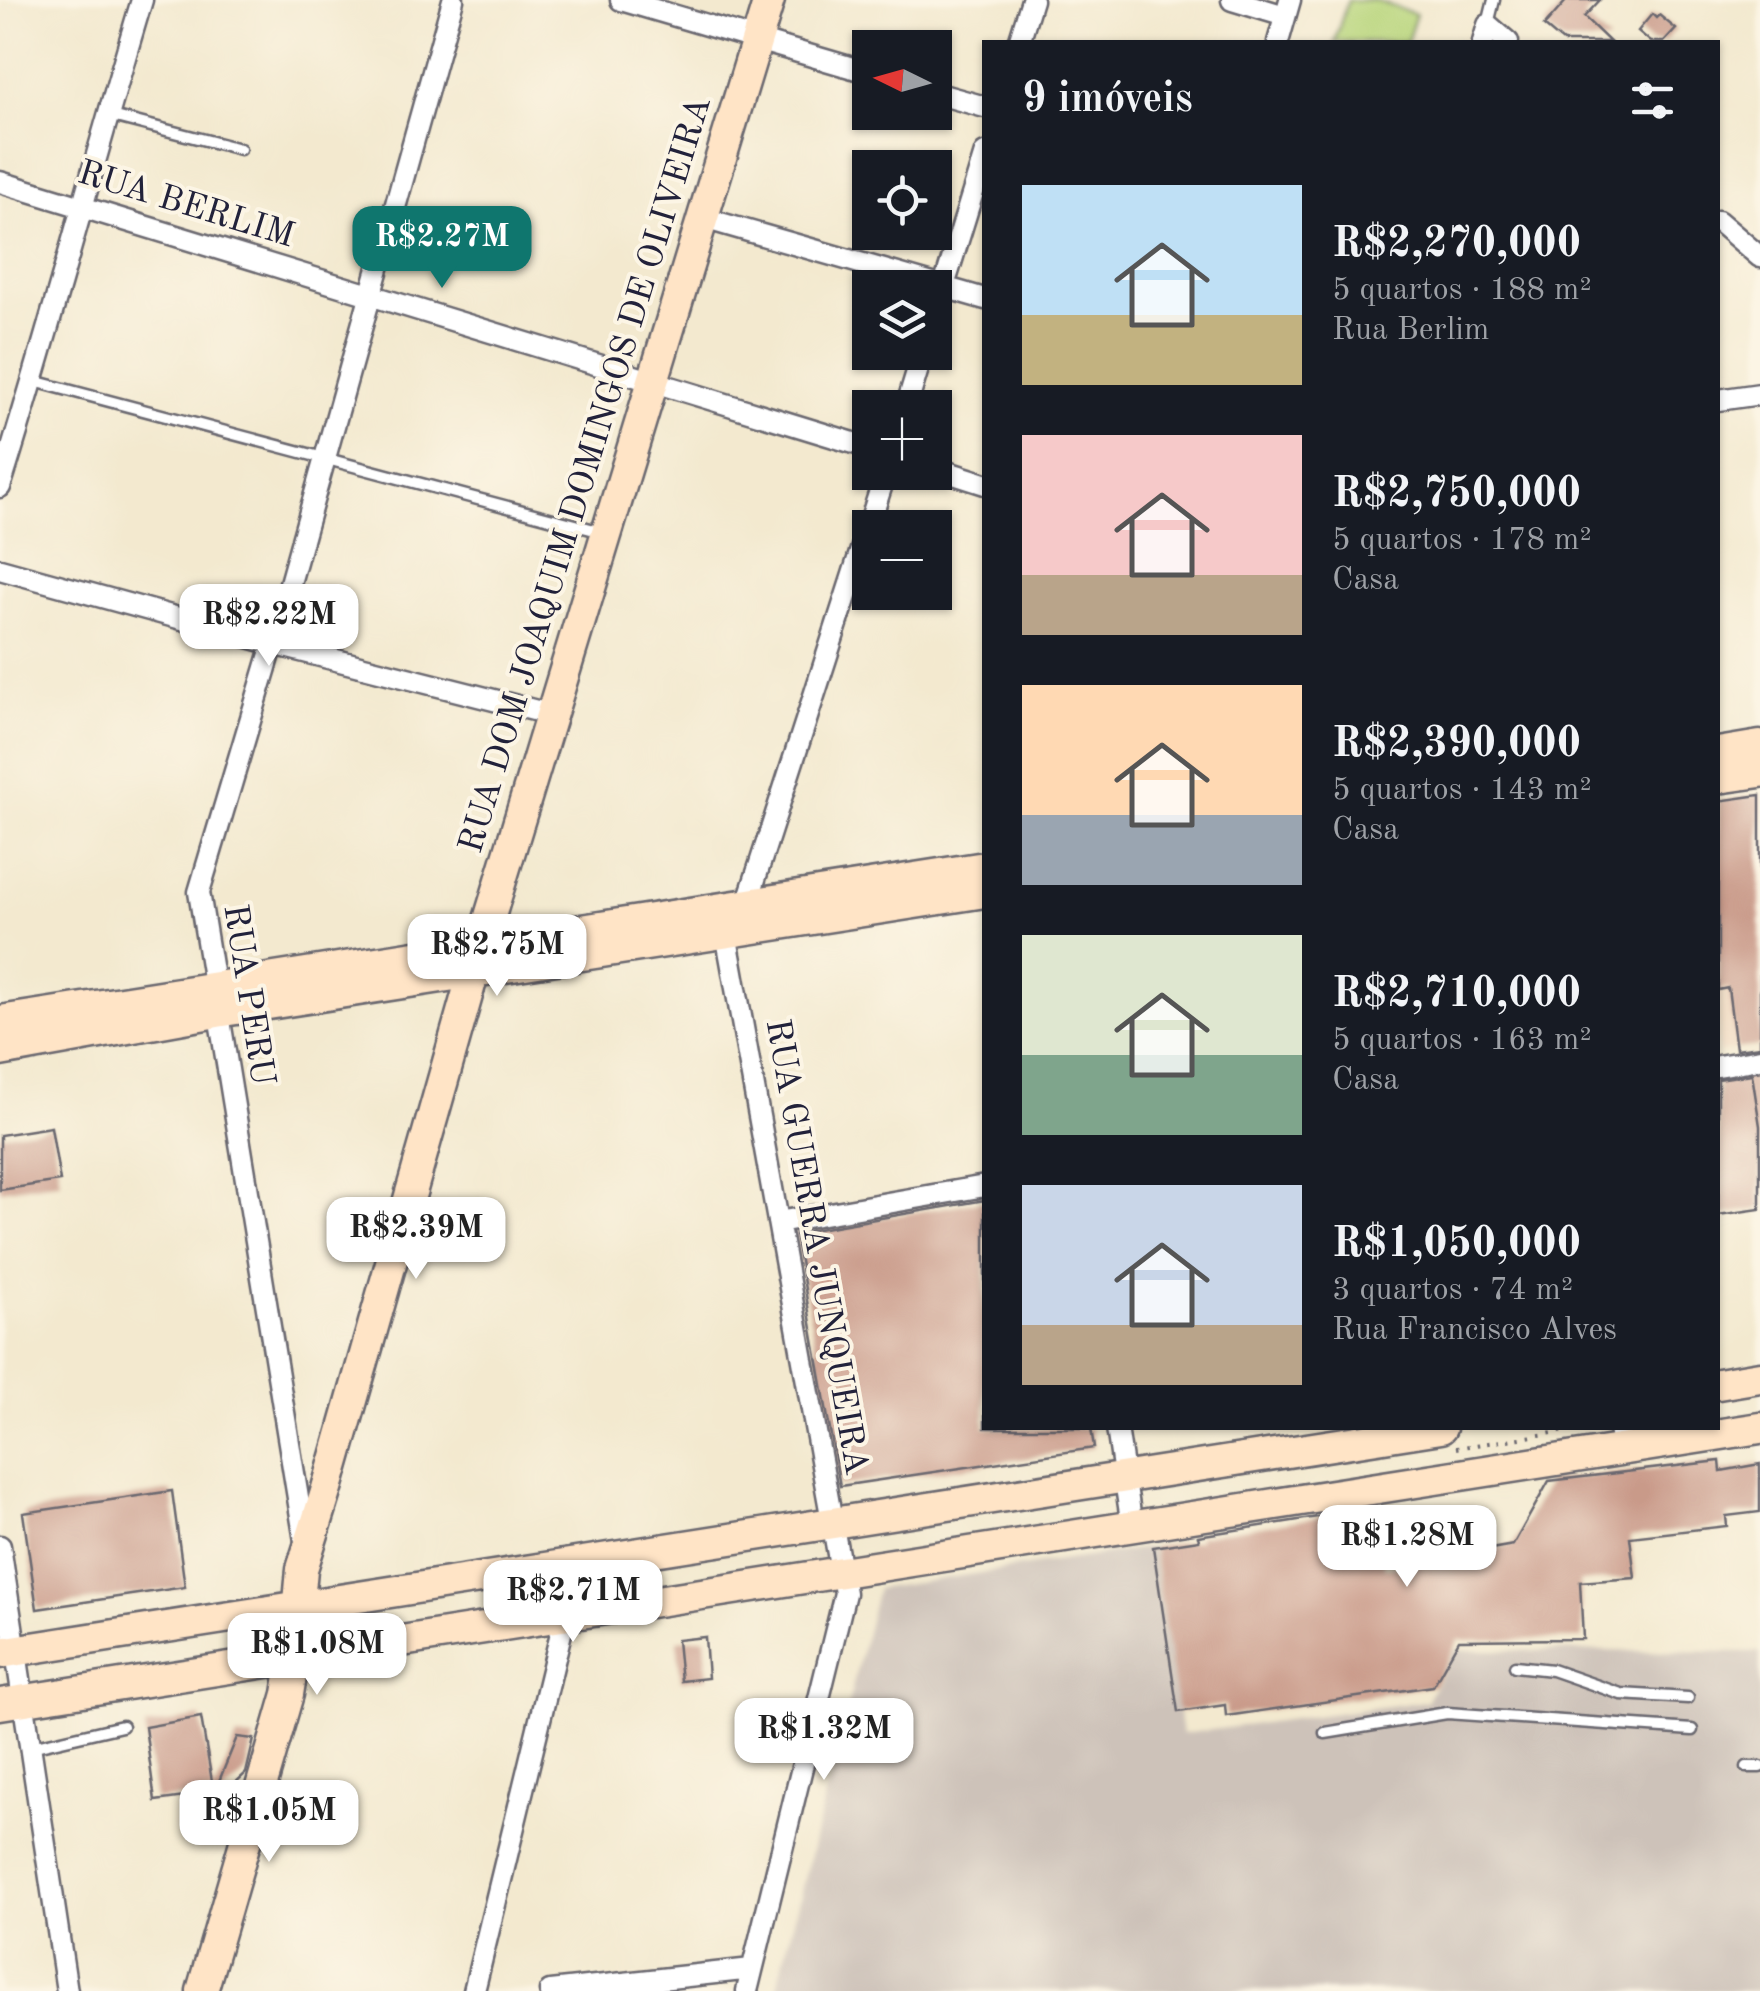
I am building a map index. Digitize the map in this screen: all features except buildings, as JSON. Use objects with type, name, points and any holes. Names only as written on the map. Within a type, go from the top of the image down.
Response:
[{"type":"street","points":[[0,487],[142,0]]},
{"type":"street","name":"RUA PERU","points":[[306,1549],[199,892],[454,0]]},
{"type":"street","points":[[621,0],[852,68]]},
{"type":"street","name":"RUA DOM JOAQUIM DOMINGOS DE OLIVEIRA","points":[[202,1991],[288,1694],[306,1549],[326,1492],[477,959],[769,0]]},
{"type":"street","points":[[1020,40],[1032,0]]},
{"type":"street","points":[[1232,0],[1287,8],[1279,40]]},
{"type":"street","points":[[952,97],[982,106]]},
{"type":"street","points":[[949,270],[982,163]]},
{"type":"street","name":"RUA BERLIM","points":[[0,182],[852,442]]},
{"type":"street","points":[[704,218],[885,270]]},
{"type":"street","points":[[1720,222],[1760,256]]},
{"type":"street","points":[[952,289],[982,298]]},
{"type":"street","points":[[1720,400],[1760,394]]},
{"type":"street","points":[[952,473],[982,483]]},
{"type":"street","points":[[726,933],[747,904],[880,490]]},
{"type":"street","points":[[0,568],[273,644],[554,715]]},
{"type":"street","points":[[1720,752],[1760,746]]},
{"type":"street","points":[[1720,778],[1760,772]]},
{"type":"street","points":[[0,1021],[215,1000],[618,937],[747,904],[982,867]]},
{"type":"street","points":[[618,937],[726,933],[982,892]]},
{"type":"street","name":"RUA GUERRA JUNQUEIRA","points":[[726,933],[845,1593],[747,1991]]},
{"type":"street","points":[[0,1051],[215,1000]]},
{"type":"street","points":[[1720,1066],[1760,1059]]},
{"type":"street","points":[[778,1222],[982,1187]]},
{"type":"street","points":[[1720,1384],[1760,1377]]},
{"type":"street","points":[[12,1702],[1132,1526],[1620,1438],[1760,1428]]},
{"type":"street","points":[[1117,1430],[1132,1526]]},
{"type":"street","points":[[8,1651],[1124,1477],[1371,1433],[1413,1430]]},
{"type":"street","points":[[0,1546],[12,1702],[31,1747],[67,1991]]},
{"type":"street","points":[[474,1991],[578,1563]]},
{"type":"street","points":[[550,1991],[752,1969]]},
{"type":"lane","points":[[1486,34],[1494,0]]},
{"type":"lane","points":[[107,114],[240,149]]},
{"type":"lane","points":[[34,381],[608,533]]},
{"type":"lane","points":[[1515,1666],[1552,1670],[1621,1694],[1688,1698]]},
{"type":"lane","points":[[1326,1733],[1447,1714],[1692,1730]]},
{"type":"lane","points":[[31,1747],[122,1726]]},
{"type":"shaded area","points":[[1720,934],[1737,1050],[1720,1053]]},
{"type":"shaded area","points":[[1152,1547],[1182,1734],[1426,1701],[1455,1650],[1760,1652],[1760,1991],[776,1991],[877,1589]]},
{"type":"green space","points":[[1348,0],[1373,0],[1416,14],[1408,40],[1335,40]]}]
